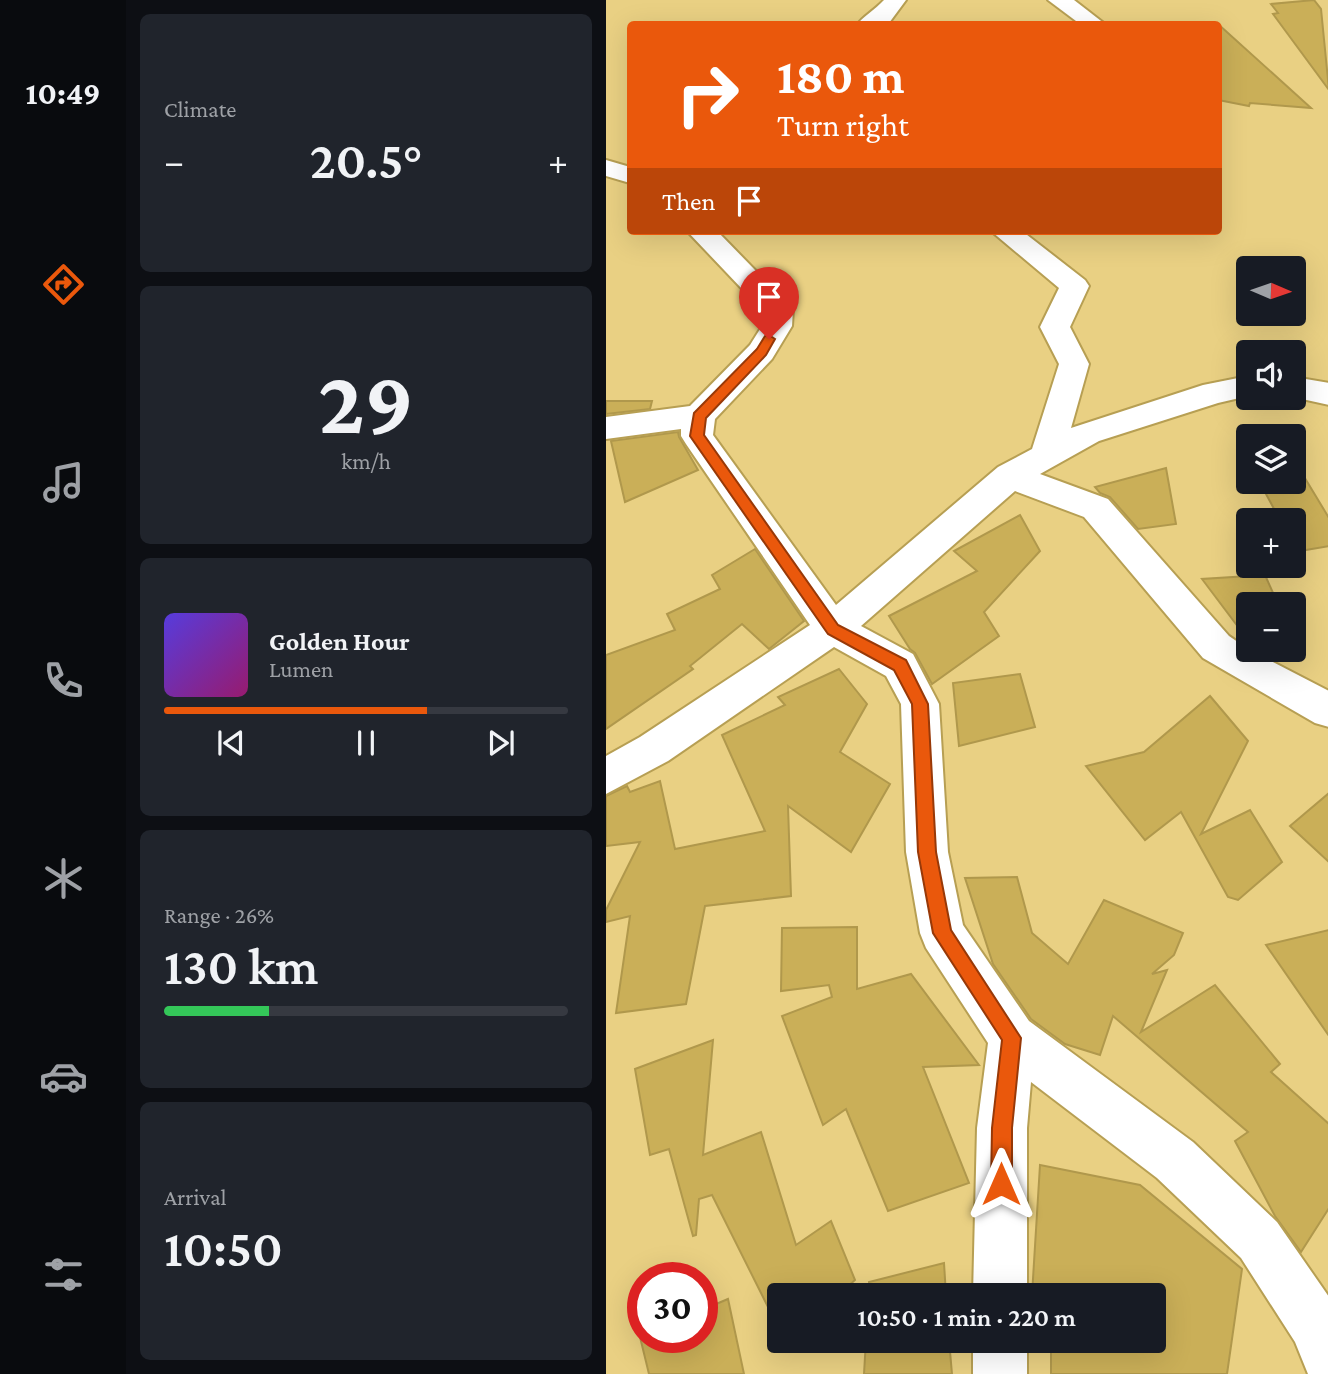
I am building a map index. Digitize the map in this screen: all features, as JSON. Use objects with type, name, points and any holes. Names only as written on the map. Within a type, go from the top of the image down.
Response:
[{"type":"street","points":[[875,21],[881,18],[895,0]]},
{"type":"street","points":[[1059,0],[1090,21]]},
{"type":"street","points":[[606,168],[627,174]]},
{"type":"street","points":[[704,235],[778,309],[777,326],[761,352],[699,416],[697,436],[833,629],[900,665],[920,704],[927,852],[942,933],[1012,1038],[1175,1160],[1259,1240],[1314,1323],[1329,1358]]},
{"type":"street","points":[[1011,235],[1075,286],[1055,327],[1074,364],[1047,455]]},
{"type":"street","points":[[606,776],[654,749],[833,629],[1010,475],[1088,433],[1236,388]]},
{"type":"street","points":[[1306,389],[1329,394]]},
{"type":"street","points":[[606,428],[699,416]]},
{"type":"street","points":[[1010,475],[1096,508],[1216,646],[1329,711]]},
{"type":"street","points":[[1000,1283],[1002,1128],[1012,1038]]},
{"type":"street","points":[[1000,1353],[1000,1374]]},
{"type":"building","points":[[1314,0],[1321,9],[1329,90],[1273,14],[1278,13],[1271,4]]},
{"type":"building","points":[[1222,28],[1311,108],[1250,103],[1249,106],[1222,101]]},
{"type":"building","points":[[606,401],[652,401],[650,409],[606,414]]},
{"type":"building","points":[[678,432],[698,470],[625,502],[611,441]]},
{"type":"building","points":[[1166,468],[1176,524],[1138,529],[1110,497],[1100,493],[1095,487]]},
{"type":"building","points":[[1306,480],[1329,518],[1329,546],[1306,550],[1306,508],[1274,508],[1266,494],[1306,494]]},
{"type":"building","points":[[1020,515],[1040,551],[984,612],[999,636],[932,684],[915,653],[889,616],[977,571],[954,551]]},
{"type":"building","points":[[755,549],[804,621],[769,649],[742,624],[690,666],[693,669],[606,729],[606,655],[675,630],[667,614],[720,589],[712,575]]},
{"type":"building","points":[[1266,578],[1273,592],[1236,592],[1236,624],[1202,579]]},
{"type":"building","points":[[839,669],[867,704],[840,752],[890,784],[851,852],[788,806],[791,896],[705,906],[686,1004],[616,1013],[630,916],[606,922],[606,910],[640,842],[606,846],[606,796],[627,786],[630,792],[660,781],[675,849],[765,831],[722,735],[785,705],[778,697]]},
{"type":"building","points":[[1020,674],[1035,727],[959,746],[953,683]]},
{"type":"building","points":[[1210,696],[1248,741],[1201,834],[1250,810],[1282,862],[1238,900],[1228,897],[1181,812],[1145,840],[1086,766],[1144,752]]},
{"type":"building","points":[[1329,793],[1329,862],[1290,826]]},
{"type":"building","points":[[1017,877],[1032,933],[1068,964],[1104,900],[1183,933],[1174,955],[1152,974],[1167,970],[1141,1032],[1215,985],[1280,1064],[1271,1072],[1329,1124],[1329,1208],[1301,1252],[1275,1216],[1235,1141],[1248,1132],[1113,1016],[1100,1055],[1065,1044],[1031,1019],[993,964],[965,878]]},
{"type":"building","points":[[857,927],[857,989],[911,974],[979,1065],[923,1067],[969,1183],[888,1211],[846,1109],[823,1125],[782,1016],[832,997],[829,985],[781,991],[782,928]]},
{"type":"building","points":[[1329,930],[1329,1036],[1266,945]]},
{"type":"building","points":[[713,1040],[703,1155],[761,1132],[796,1245],[831,1221],[855,1280],[852,1283],[767,1283],[767,1305],[712,1195],[699,1199],[696,1235],[693,1236],[669,1149],[650,1155],[635,1069]]},
{"type":"building","points":[[1040,1165],[1140,1185],[1242,1269],[1227,1374],[1051,1374],[1051,1353],[1166,1353],[1166,1283],[1033,1283]]},
{"type":"building","points":[[944,1263],[945,1283],[869,1282]]},
{"type":"building","points":[[728,1299],[744,1374],[649,1374],[644,1353],[718,1353],[718,1303]]},
{"type":"building","points":[[865,1353],[950,1353],[952,1374],[864,1374]]},
{"type":"route","points":[[769,339],[761,352],[699,416],[697,436],[833,629],[900,665],[920,704],[927,852],[942,933],[1012,1038],[1002,1128],[1001,1184]]}]
